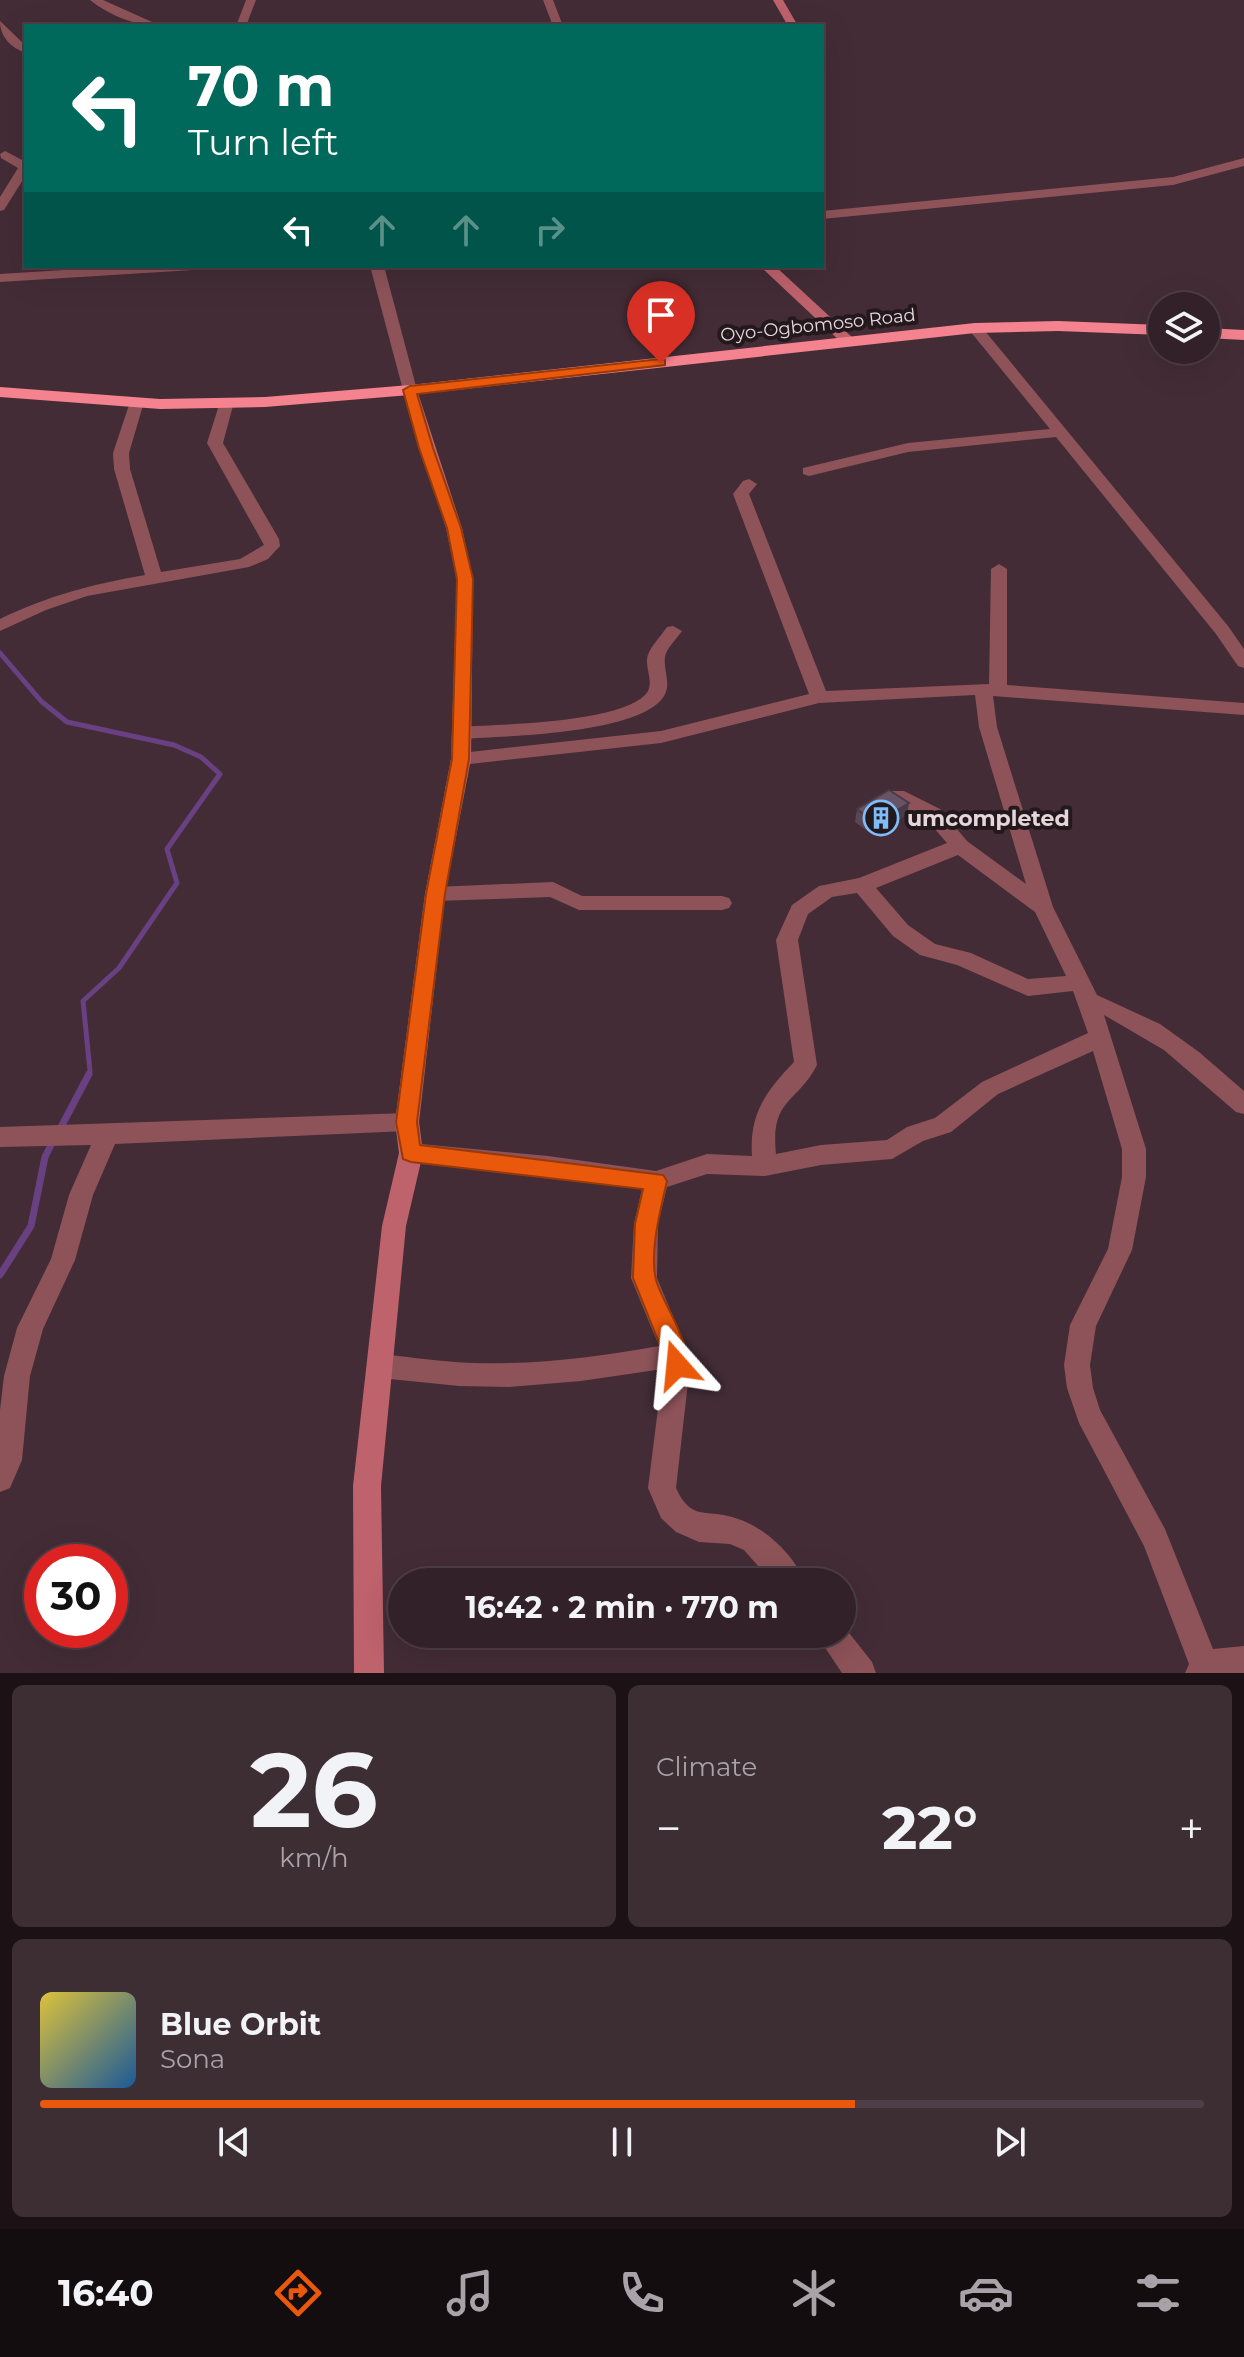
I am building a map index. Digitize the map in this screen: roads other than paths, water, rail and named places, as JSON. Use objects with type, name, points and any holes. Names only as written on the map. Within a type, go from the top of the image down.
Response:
[{"type":"highway","name":"Oyo-Ogbomoso Road","points":[[0,392],[137,402],[227,402],[410,390],[975,328],[1058,326],[1148,329]]},
{"type":"highway","points":[[1220,334],[1244,335]]},
{"type":"street","points":[[95,0],[127,17],[150,24]]},
{"type":"street","points":[[242,24],[251,0]]},
{"type":"street","points":[[548,0],[557,24]]},
{"type":"street","points":[[778,0],[792,24]]},
{"type":"street","points":[[0,24],[11,40],[24,49]]},
{"type":"street","points":[[5,155],[24,166]]},
{"type":"street","points":[[824,215],[1173,181],[1244,162]]},
{"type":"street","points":[[0,207],[24,169]]},
{"type":"street","points":[[0,278],[161,268]]},
{"type":"street","points":[[369,1673],[367,1486],[394,1226],[411,1153],[407,1122],[435,894],[461,759],[465,579],[454,528],[426,448],[378,268]]},
{"type":"street","points":[[769,268],[849,342]]},
{"type":"street","points":[[975,328],[1222,630],[1244,662]]},
{"type":"street","points":[[137,402],[121,453],[122,469],[154,578]]},
{"type":"street","points":[[0,626],[40,606],[84,591],[251,561],[272,546],[271,539],[215,443],[227,402]]},
{"type":"street","points":[[809,471],[877,453],[941,443],[1019,439],[1059,432]]},
{"type":"street","points":[[749,484],[741,494],[819,697]]},
{"type":"street","points":[[999,569],[988,727],[1043,907],[1084,991],[1134,1149],[1134,1177],[1120,1250],[1083,1325],[1077,1365],[1080,1388],[1088,1414],[1155,1539],[1202,1669],[1244,1661]]},
{"type":"street","points":[[1222,630],[1244,632]]},
{"type":"street","points":[[462,733],[555,725],[639,708],[654,698],[660,685],[656,656],[673,631]]},
{"type":"street","points":[[461,759],[661,737],[819,697],[990,689],[1244,709]]},
{"type":"street","points":[[897,796],[933,814],[960,846],[1043,907]]},
{"type":"street","points":[[765,1166],[760,1130],[766,1112],[806,1065],[795,1007],[788,930],[799,910],[814,896],[826,891],[862,885],[960,846]]},
{"type":"street","points":[[862,885],[905,935],[939,955],[962,959],[1009,984],[1046,991],[1084,991],[1126,1015],[1214,1077],[1244,1105]]},
{"type":"street","points":[[435,894],[553,889],[579,903],[722,903]]},
{"type":"street","points":[[411,1153],[656,1181],[707,1164],[765,1166],[834,1153],[892,1149],[915,1134],[943,1125],[990,1088],[1101,1037]]},
{"type":"street","points":[[0,1137],[407,1122]]},
{"type":"street","points":[[0,1479],[8,1460],[17,1376],[30,1328],[63,1260],[81,1195],[108,1133]]},
{"type":"street","points":[[656,1181],[646,1224],[644,1278],[676,1355],[662,1488],[671,1508],[686,1522],[699,1528],[731,1530],[754,1540],[779,1568]]},
{"type":"street","points":[[380,1366],[482,1375],[547,1373],[621,1366],[676,1355]]},
{"type":"street","points":[[839,1648],[851,1668]]},
{"type":"waterway","points":[[0,653],[41,701],[67,722],[174,745],[201,757],[220,774],[167,849],[177,883],[119,968],[83,1001],[88,1076]]},
{"type":"waterway","points":[[59,1131],[88,1076]]},
{"type":"waterway","points":[[0,1275],[31,1226],[45,1157],[52,1143]]},
{"type":"place","name":"umcompleted","points":[[881,818]]}]
